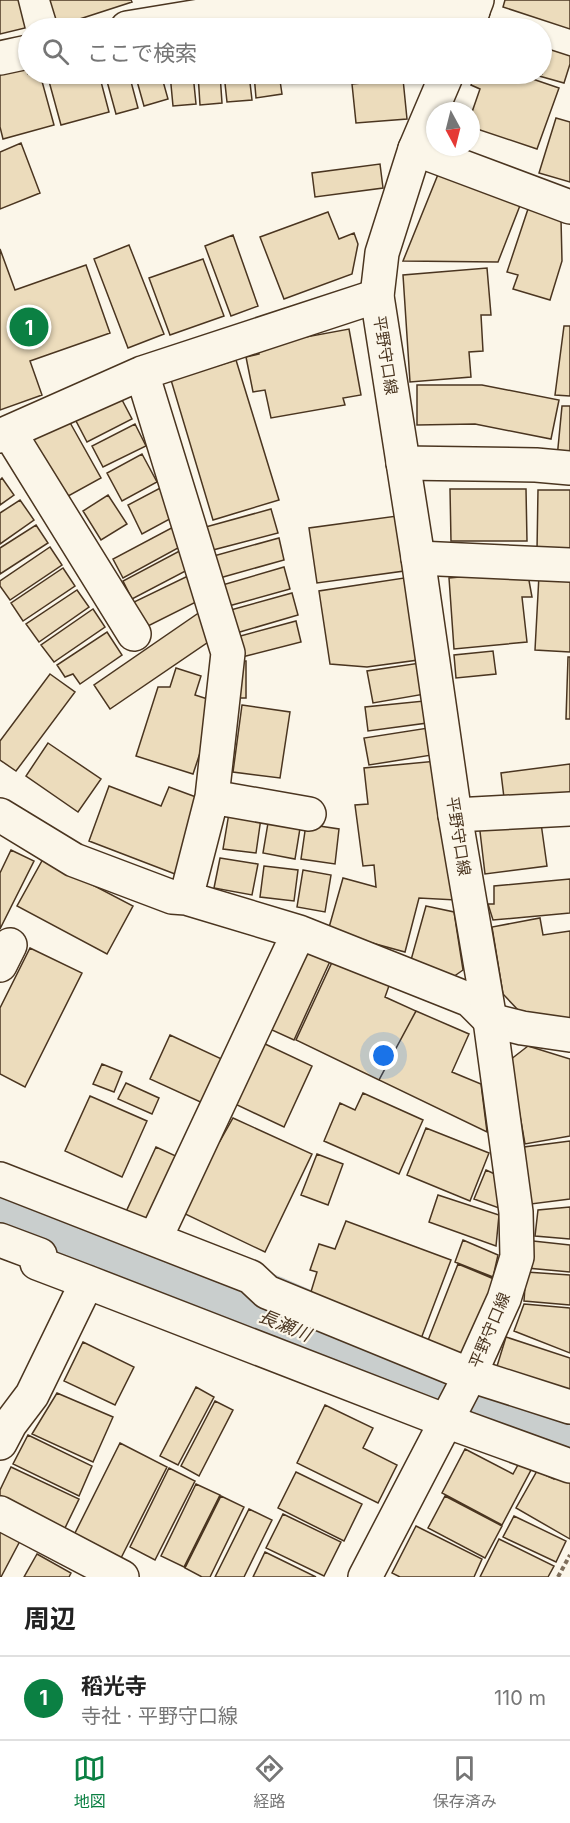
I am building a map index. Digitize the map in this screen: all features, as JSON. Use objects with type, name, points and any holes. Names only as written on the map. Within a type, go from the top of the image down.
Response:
[{"type":"street","points":[[188,18],[379,10],[472,13]]},
{"type":"street","points":[[0,58],[18,54]]},
{"type":"street","name":"平野守口線","points":[[365,1577],[468,1379],[504,1299],[517,1257],[516,1212],[490,1020],[455,814],[377,296],[382,253],[416,149],[443,84]]},
{"type":"street","points":[[416,149],[570,207]]},
{"type":"street","points":[[134,634],[4,434],[142,373],[377,296]]},
{"type":"street","points":[[142,373],[228,653],[212,797],[186,898]]},
{"type":"street","points":[[403,463],[536,465],[570,468]]},
{"type":"street","points":[[418,558],[570,565]]},
{"type":"street","points":[[212,797],[309,814]]},
{"type":"street","points":[[455,814],[570,809]]},
{"type":"street","points":[[0,815],[74,860],[172,897],[186,898],[299,932],[470,1000],[490,1020],[522,1028],[570,1035]]},
{"type":"street","points":[[155,1239],[299,932]]},
{"type":"street","points":[[0,1179],[251,1277],[267,1292],[468,1379],[570,1407]]},
{"type":"street","points":[[0,1240],[40,1255],[37,1263],[570,1466]]},
{"type":"street","points":[[0,1443],[10,1424],[32,1395],[87,1282]]},
{"type":"street","points":[[0,1513],[122,1577]]},
{"type":"path","points":[[558,1577],[570,1555]]},
{"type":"shaded area","points":[[446,1380],[570,1421],[570,1453],[433,1406]]},
{"type":"building","points":[[0,0],[18,0],[22,18],[18,18],[18,30],[0,34]]},
{"type":"building","points":[[50,0],[131,0],[132,2],[83,18],[56,18]]},
{"type":"building","points":[[505,0],[570,0],[570,29],[552,23],[552,18],[536,18],[503,7]]},
{"type":"building","points":[[552,50],[570,56],[564,83],[552,80]]},
{"type":"building","points":[[18,66],[18,84],[43,84],[54,125],[3,139],[0,127],[0,71]]},
{"type":"building","points":[[50,84],[102,84],[109,112],[61,125]]},
{"type":"building","points":[[108,84],[132,84],[138,108],[116,114]]},
{"type":"building","points":[[138,84],[164,84],[168,99],[144,106]]},
{"type":"building","points":[[171,84],[194,84],[196,104],[173,106]]},
{"type":"building","points":[[199,84],[221,84],[222,103],[200,105]]},
{"type":"building","points":[[225,84],[250,84],[252,100],[227,102]]},
{"type":"building","points":[[255,84],[280,84],[282,94],[256,98]]},
{"type":"building","points":[[352,84],[404,84],[407,119],[356,123]]},
{"type":"building","points":[[471,84],[547,84],[559,88],[537,149],[480,130],[480,102],[476,102],[480,89]]},
{"type":"building","points":[[556,118],[570,122],[570,182],[539,173]]},
{"type":"building","points":[[21,143],[40,193],[0,209],[0,152]]},
{"type":"building","points":[[380,164],[383,188],[315,197],[312,173]]},
{"type":"building","points":[[439,172],[521,203],[498,262],[403,261]]},
{"type":"building","points":[[528,209],[561,219],[562,261],[550,300],[513,289],[518,275],[507,272]]},
{"type":"building","points":[[328,212],[339,239],[354,233],[358,244],[352,274],[284,299],[260,237]]},
{"type":"building","points":[[233,235],[258,306],[231,316],[205,246]]},
{"type":"building","points":[[129,245],[164,334],[128,348],[94,259]]},
{"type":"building","points":[[0,249],[15,290],[86,265],[110,333],[30,361],[42,395],[0,410]]},
{"type":"building","points":[[203,259],[224,316],[170,335],[149,278]]},
{"type":"building","points":[[487,268],[491,315],[481,315],[483,351],[469,352],[471,377],[410,382],[403,275]]},
{"type":"building","points":[[564,326],[570,326],[570,396],[555,395]]},
{"type":"building","points":[[349,329],[361,395],[343,398],[345,405],[271,418],[265,390],[253,392],[246,357],[259,354],[257,346]]},
{"type":"building","points":[[236,360],[279,500],[213,520],[171,380]]},
{"type":"building","points":[[417,385],[482,385],[559,400],[551,439],[475,424],[417,425]]},
{"type":"building","points":[[120,396],[132,419],[87,442],[75,419]]},
{"type":"building","points":[[562,406],[570,406],[570,459],[557,458]]},
{"type":"building","points":[[68,419],[101,478],[61,500],[28,440]]},
{"type":"building","points":[[135,424],[146,446],[103,467],[92,446]]},
{"type":"building","points":[[142,454],[157,482],[122,501],[107,473]]},
{"type":"building","points":[[2,478],[14,495],[0,505],[0,480]]},
{"type":"building","points":[[164,486],[179,514],[142,534],[128,505]]},
{"type":"building","points":[[450,489],[526,489],[527,541],[451,541]]},
{"type":"building","points":[[538,490],[570,490],[570,550],[537,550]]},
{"type":"building","points":[[108,495],[127,524],[101,540],[83,511]]},
{"type":"building","points":[[20,500],[34,520],[0,544],[0,513]]},
{"type":"building","points":[[271,509],[278,533],[209,551],[202,528]]},
{"type":"building","points":[[397,516],[404,571],[317,583],[309,528]]},
{"type":"building","points":[[179,524],[189,542],[123,578],[113,559]]},
{"type":"building","points":[[36,525],[48,543],[0,574],[0,548]]},
{"type":"building","points":[[279,538],[284,560],[216,579],[210,557]]},
{"type":"building","points":[[50,547],[62,565],[10,600],[0,586],[0,581]]},
{"type":"building","points":[[187,547],[197,565],[132,599],[123,581]]},
{"type":"building","points":[[284,567],[290,589],[225,607],[219,586]]},
{"type":"building","points":[[63,568],[75,586],[23,621],[11,603]]},
{"type":"building","points":[[514,572],[528,575],[532,597],[522,597],[527,642],[454,649],[449,578]]},
{"type":"building","points":[[192,574],[204,598],[146,627],[134,602]]},
{"type":"building","points":[[539,575],[570,576],[570,652],[535,650]]},
{"type":"building","points":[[404,578],[418,660],[367,667],[330,664],[319,591]]},
{"type":"building","points":[[77,590],[89,607],[39,642],[26,624]]},
{"type":"building","points":[[292,593],[298,615],[233,634],[227,611]]},
{"type":"building","points":[[93,609],[105,627],[54,662],[41,645]]},
{"type":"building","points":[[200,612],[217,636],[110,709],[94,685]]},
{"type":"building","points":[[296,621],[301,642],[238,658],[233,638]]},
{"type":"building","points":[[107,632],[122,655],[80,684],[73,674],[65,677],[57,665]]},
{"type":"building","points":[[493,651],[496,674],[456,678],[454,655]]},
{"type":"building","points":[[568,657],[570,657],[570,719],[566,719]]},
{"type":"building","points":[[233,661],[246,661],[246,698],[233,698]]},
{"type":"building","points":[[420,663],[425,694],[373,703],[367,671]]},
{"type":"building","points":[[176,668],[201,676],[195,695],[217,702],[193,774],[136,756],[158,687],[170,687]]},
{"type":"building","points":[[50,674],[75,692],[16,771],[0,760],[0,741]]},
{"type":"building","points":[[424,701],[427,723],[368,731],[365,707]]},
{"type":"building","points":[[242,705],[290,712],[280,778],[233,772]]},
{"type":"building","points":[[428,728],[432,755],[369,765],[364,738]]},
{"type":"building","points":[[48,743],[101,779],[78,812],[26,776]]},
{"type":"building","points":[[437,761],[456,900],[419,898],[405,952],[328,931],[343,878],[376,887],[374,865],[363,866],[355,805],[368,804],[364,768]]},
{"type":"building","points":[[570,764],[570,797],[505,806],[501,773]]},
{"type":"building","points":[[109,786],[161,806],[169,787],[204,800],[175,874],[89,841]]},
{"type":"building","points":[[229,813],[261,818],[256,853],[223,849]]},
{"type":"building","points":[[540,816],[547,866],[485,874],[479,823]]},
{"type":"building","points":[[269,817],[301,822],[295,859],[263,853]]},
{"type":"building","points":[[306,824],[339,829],[335,864],[301,859]]},
{"type":"building","points":[[11,850],[34,861],[0,929],[0,873]]},
{"type":"building","points":[[220,858],[258,864],[252,895],[214,888]]},
{"type":"building","points":[[43,859],[133,906],[107,954],[17,906]]},
{"type":"building","points":[[264,866],[298,870],[294,901],[260,897]]},
{"type":"building","points":[[303,870],[331,875],[325,912],[297,907]]},
{"type":"building","points":[[570,879],[570,913],[493,920],[488,904],[494,904],[494,886]]},
{"type":"building","points":[[426,906],[454,912],[463,970],[453,977],[411,960]]},
{"type":"building","points":[[540,918],[543,935],[570,931],[570,1020],[520,1012],[503,994],[492,927]]},
{"type":"building","points":[[299,943],[332,957],[294,1040],[261,1025]]},
{"type":"building","points":[[30,948],[82,973],[25,1087],[0,1074],[0,1008]]},
{"type":"building","points":[[334,958],[390,983],[385,997],[416,1011],[379,1080],[296,1040]]},
{"type":"building","points":[[416,1011],[469,1034],[452,1072],[481,1084],[487,1132],[379,1080]]},
{"type":"building","points":[[170,1035],[226,1061],[207,1105],[150,1079]]},
{"type":"building","points":[[263,1043],[312,1066],[284,1127],[235,1104]]},
{"type":"building","points":[[528,1046],[570,1059],[570,1136],[525,1144],[510,1060]]},
{"type":"building","points":[[102,1064],[122,1072],[114,1092],[93,1084]]},
{"type":"building","points":[[126,1083],[159,1098],[152,1114],[118,1099]]},
{"type":"building","points":[[363,1093],[423,1120],[399,1174],[324,1141],[340,1103],[355,1110]]},
{"type":"building","points":[[90,1096],[147,1121],[122,1177],[65,1151]]},
{"type":"building","points":[[233,1118],[312,1154],[265,1252],[181,1212],[214,1137],[220,1141]]},
{"type":"building","points":[[426,1128],[489,1153],[470,1201],[407,1175]]},
{"type":"building","points":[[570,1141],[570,1199],[531,1204],[524,1147]]},
{"type":"building","points":[[156,1147],[178,1157],[147,1224],[125,1214]]},
{"type":"building","points":[[317,1154],[343,1164],[328,1205],[301,1195]]},
{"type":"building","points":[[486,1170],[497,1175],[499,1208],[474,1199]]},
{"type":"building","points":[[438,1195],[499,1215],[496,1246],[429,1222]]},
{"type":"building","points":[[570,1207],[570,1239],[535,1236],[538,1210]]},
{"type":"building","points":[[346,1221],[451,1260],[419,1344],[310,1295],[317,1272],[310,1270],[319,1244],[335,1249]]},
{"type":"building","points":[[463,1240],[498,1255],[493,1277],[455,1262]]},
{"type":"building","points":[[533,1241],[570,1245],[570,1272],[527,1268]]},
{"type":"building","points":[[458,1264],[494,1279],[490,1299],[462,1364],[425,1348]]},
{"type":"building","points":[[526,1272],[570,1275],[570,1305],[524,1301]]},
{"type":"building","points":[[524,1304],[570,1308],[570,1353],[514,1331]]},
{"type":"building","points":[[506,1337],[570,1358],[570,1401],[494,1376]]},
{"type":"building","points":[[83,1342],[134,1367],[115,1405],[64,1381]]},
{"type":"building","points":[[196,1387],[214,1397],[178,1465],[160,1456]]},
{"type":"building","points":[[57,1393],[113,1417],[93,1462],[32,1434]]},
{"type":"building","points":[[215,1401],[233,1410],[199,1476],[181,1466]]},
{"type":"building","points":[[325,1405],[373,1428],[363,1448],[397,1465],[378,1503],[297,1463]]},
{"type":"building","points":[[28,1435],[92,1466],[79,1496],[13,1464]]},
{"type":"building","points":[[120,1443],[167,1467],[121,1558],[74,1535]]},
{"type":"building","points":[[465,1449],[513,1474],[519,1463],[531,1470],[502,1525],[442,1493]]},
{"type":"building","points":[[11,1467],[79,1499],[64,1530],[0,1499],[0,1490]]},
{"type":"building","points":[[169,1468],[195,1481],[155,1560],[130,1547]]},
{"type":"building","points":[[537,1471],[554,1479],[556,1476],[570,1480],[570,1539],[516,1508]]},
{"type":"building","points":[[296,1472],[362,1504],[344,1541],[278,1508]]},
{"type":"building","points":[[196,1484],[220,1495],[184,1567],[161,1556]]},
{"type":"building","points":[[221,1496],[244,1507],[210,1577],[202,1577],[185,1568]]},
{"type":"building","points":[[445,1496],[502,1526],[485,1558],[428,1528]]},
{"type":"building","points":[[249,1509],[272,1520],[244,1577],[215,1577]]},
{"type":"building","points":[[283,1514],[341,1542],[324,1576],[266,1548]]},
{"type":"building","points":[[514,1516],[566,1541],[556,1562],[503,1537]]},
{"type":"building","points":[[416,1526],[482,1559],[474,1577],[400,1577],[392,1573]]},
{"type":"building","points":[[0,1528],[21,1539],[1,1577],[0,1577]]},
{"type":"building","points":[[499,1539],[554,1566],[548,1577],[480,1577]]},
{"type":"building","points":[[265,1552],[316,1577],[253,1577]]},
{"type":"building","points":[[37,1554],[71,1573],[69,1577],[24,1577]]},
{"type":"waterway","name":"長瀬川","points":[[0,1213],[268,1317],[399,1374],[494,1411],[570,1435]]},
{"type":"place","name":"稻光寺","points":[[29,327]]}]
